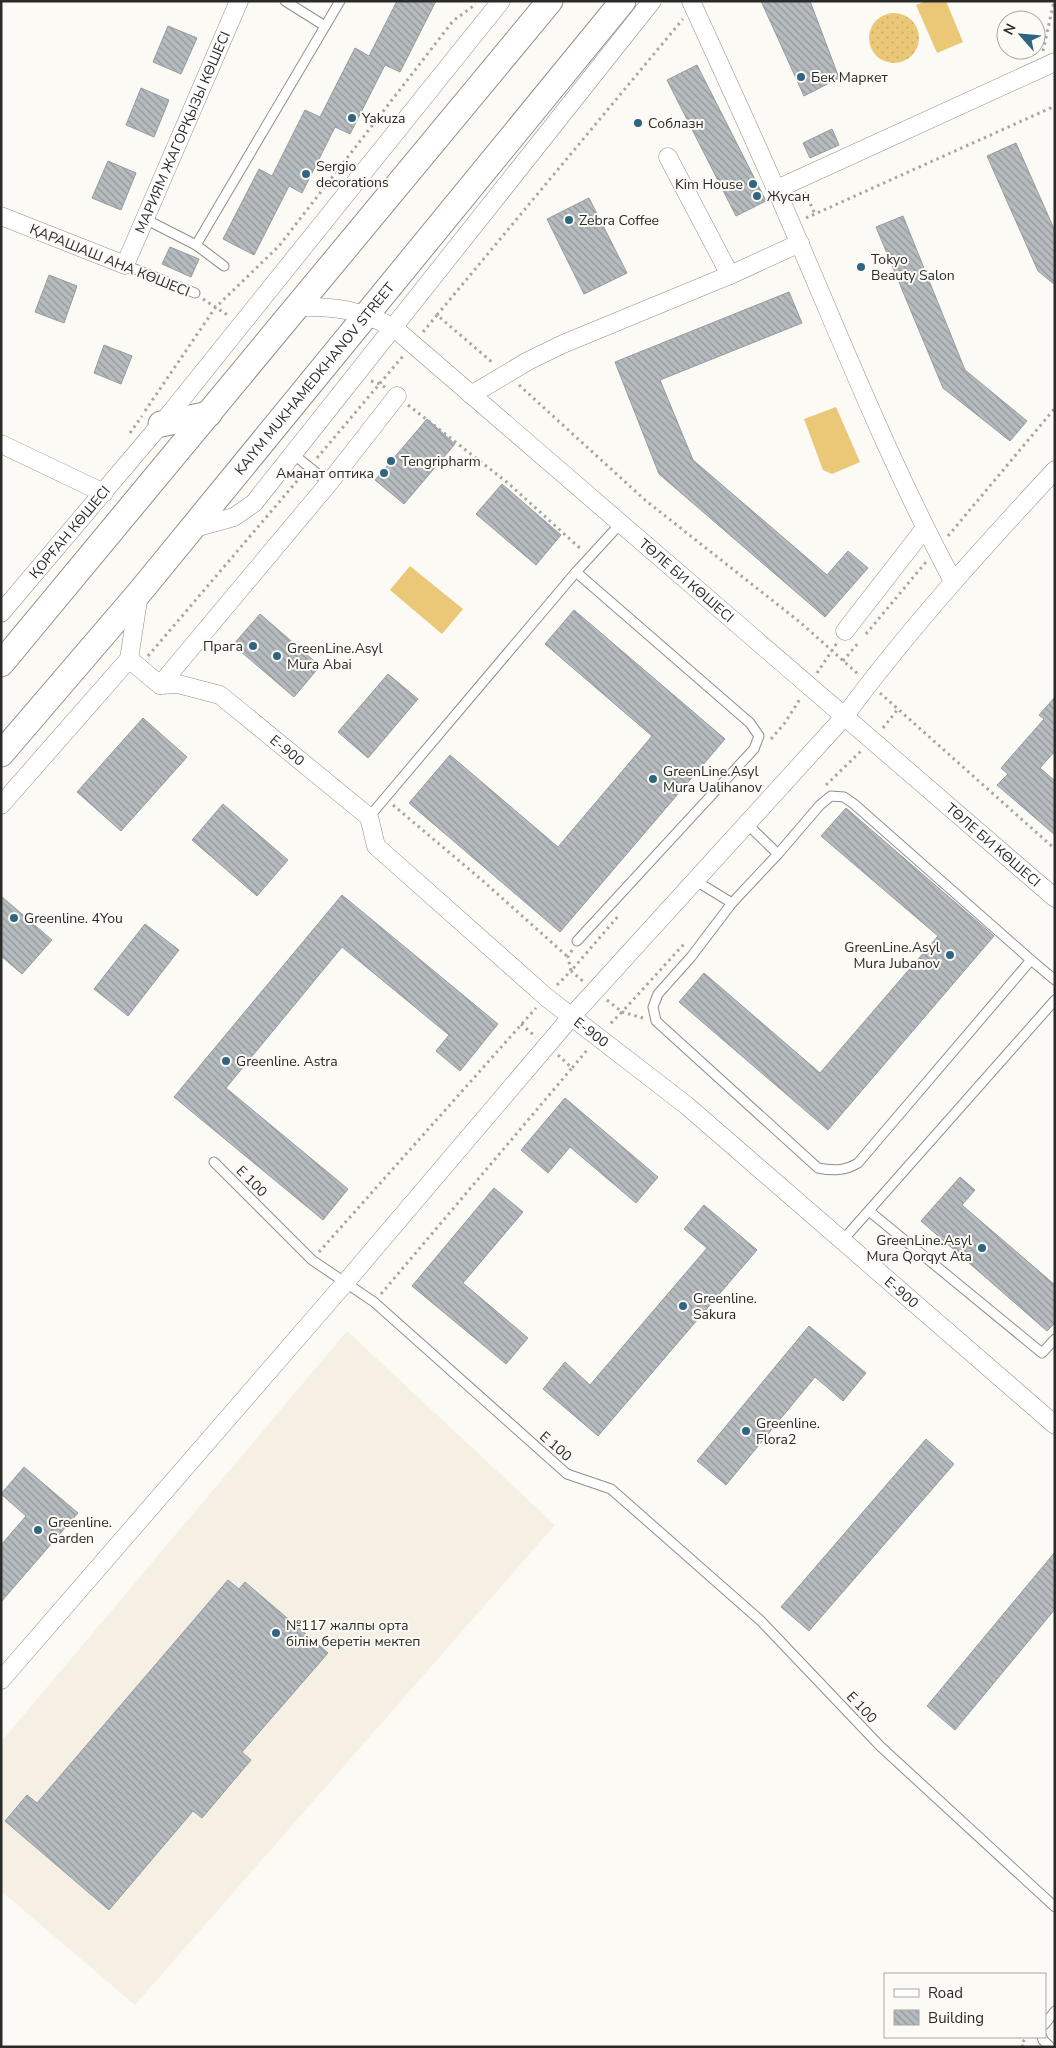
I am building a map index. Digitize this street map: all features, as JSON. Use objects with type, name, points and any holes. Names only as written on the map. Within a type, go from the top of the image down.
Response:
[{"type":"main road","points":[[1,664],[550,1]]},
{"type":"main road","name":"KAIYM MUKHAMEDKHANOV STREET","points":[[1,754],[139,594],[366,314],[624,1]]},
{"type":"main road","points":[[161,424],[209,414]]},
{"type":"street","name":"МАРИЯМ ЖАГОРҚЫЗЫ КӨШЕСІ","points":[[125,265],[239,1]]},
{"type":"street","points":[[104,492],[242,324],[501,1]]},
{"type":"street","points":[[191,530],[234,517],[254,503],[652,1]]},
{"type":"street","points":[[692,4],[777,189],[887,448],[925,528],[953,581]]},
{"type":"street","points":[[777,189],[1049,58]]},
{"type":"street","points":[[668,157],[730,275]]},
{"type":"street","name":"ҚАРАШАШ АНА КӨШЕСІ","points":[[1,216],[125,265]]},
{"type":"street","points":[[471,395],[563,344],[800,244]]},
{"type":"street","name":"ТӨЛЕ БИ КӨШЕСІ","points":[[298,307],[329,306],[366,314],[393,328],[1055,898]]},
{"type":"street","points":[[134,663],[160,685],[330,483],[397,396]]},
{"type":"street","name":"ҚОРҒАН КӨШЕСІ","points":[[1,444],[104,492],[1,613]]},
{"type":"street","points":[[1,1680],[345,1283],[572,1016],[844,717],[953,581],[1055,470]]},
{"type":"street","points":[[845,631],[925,528]]},
{"type":"street","points":[[1,806],[134,663],[139,594]]},
{"type":"street","name":"E-900","points":[[160,685],[178,684],[220,695],[369,817],[376,846],[546,997],[686,1105],[1055,1426]]},
{"type":"lane","points":[[285,1],[325,26]]},
{"type":"lane","points":[[196,244],[340,1]]},
{"type":"lane","points":[[145,219],[196,244],[224,266]]},
{"type":"lane","name":"ҚАРАШАШ АНА КӨШЕСІ","points":[[125,265],[195,293]]},
{"type":"lane","points":[[293,454],[330,483]]},
{"type":"lane","points":[[369,817],[576,572],[621,523]]},
{"type":"lane","points":[[576,572],[750,723],[759,736],[754,749],[577,941]]},
{"type":"lane","points":[[1031,960],[858,1162],[848,1169],[832,1171],[818,1168],[656,1021],[653,1007],[658,994],[691,957],[732,904],[820,805],[831,796],[844,797],[854,804],[1055,980]]},
{"type":"lane","points":[[747,824],[778,854]]},
{"type":"lane","points":[[696,881],[732,904]]},
{"type":"lane","points":[[842,1241],[1055,1000]]},
{"type":"lane","name":"E 100","points":[[214,1162],[312,1260],[374,1302],[567,1474],[611,1489],[761,1621],[880,1746],[1055,1907]]},
{"type":"lane","points":[[869,1211],[1042,1352],[1055,1339]]},
{"type":"lane","points":[[1046,2023],[1055,2011]]},
{"type":"path","points":[[126,438],[215,308],[279,246],[453,21],[481,1]]},
{"type":"path","points":[[1049,58],[1042,48],[1054,1]]},
{"type":"path","points":[[134,663],[309,467],[380,384],[692,4]]},
{"type":"path","points":[[792,225],[1055,106]]},
{"type":"path","points":[[799,179],[815,214]]},
{"type":"path","name":"ҚАРАШАШ АНА КӨШЕСІ","points":[[195,293],[215,308],[242,324]]},
{"type":"path","points":[[437,315],[506,374],[645,500],[801,623],[1055,849]]},
{"type":"path","points":[[354,376],[380,384],[397,396],[508,483],[590,557]]},
{"type":"path","points":[[385,798],[483,880],[568,957]]},
{"type":"path","points":[[312,1260],[546,997]]},
{"type":"path","points":[[374,1302],[572,1068]]},
{"type":"shaded area","points":[[926,1],[946,1],[963,42],[937,53],[916,5]]},
{"type":"shaded area","points":[[894,13],[908,17],[915,24],[919,38],[915,52],[908,59],[894,63],[880,59],[873,52],[869,38],[873,24],[880,17]]},
{"type":"shaded area","points":[[836,407],[860,462],[832,474],[823,470],[804,419]]},
{"type":"shaded area","points":[[410,566],[463,609],[442,634],[390,590]]},
{"type":"shaded area","name":"№117 жалпы орта білім беретін мектеп","points":[[347,1331],[555,1525],[135,2005],[1,1891],[1,1742]]},
{"type":"building","points":[[397,1],[436,1],[400,72],[385,65],[350,134],[335,127],[302,193],[289,186],[254,255],[223,239],[259,169],[272,176],[305,110],[320,117],[355,48],[369,56]]},
{"type":"building","points":[[761,1],[810,1],[839,78],[804,96]]},
{"type":"building","points":[[168,26],[197,38],[181,74],[153,62]]},
{"type":"building","points":[[697,65],[766,201],[736,216],[667,80]]},
{"type":"building","points":[[141,88],[169,100],[154,137],[126,125]]},
{"type":"building","points":[[832,129],[839,145],[810,158],[803,143]]},
{"type":"building","points":[[1016,143],[1055,231],[1055,285],[1038,271],[987,156]]},
{"type":"building","points":[[108,161],[136,173],[121,210],[92,198]]},
{"type":"building","points":[[589,198],[627,273],[584,294],[547,219]]},
{"type":"building","points":[[903,216],[965,370],[1027,421],[1010,441],[943,388],[876,227]]},
{"type":"building","points":[[170,247],[199,259],[191,277],[162,264]]},
{"type":"building","points":[[49,275],[77,286],[64,323],[35,312]]},
{"type":"building","points":[[789,292],[802,323],[660,380],[693,460],[827,575],[848,551],[868,568],[825,617],[659,474],[615,362]]},
{"type":"building","points":[[104,345],[132,356],[121,384],[94,373]]},
{"type":"building","points":[[427,419],[455,444],[404,504],[375,480]]},
{"type":"building","points":[[502,484],[561,535],[536,565],[476,514]]},
{"type":"building","name":"GreenLine.Asyl Mura Ualihanov","points":[[574,610],[725,739],[560,932],[409,803],[450,755],[558,847],[652,736],[545,644]]},
{"type":"building","name":"GreenLine.Asyl Mura Abai","points":[[260,614],[320,666],[294,697],[233,645]]},
{"type":"building","name":"GreenLine.Asyl Mura Abai","points":[[388,674],[418,699],[368,758],[338,732]]},
{"type":"building","points":[[1055,697],[1055,751],[1040,768],[1055,781],[1055,835],[997,785],[1008,774],[1001,768],[1044,719],[1039,715]]},
{"type":"building","points":[[143,718],[187,757],[121,831],[77,792]]},
{"type":"building","points":[[223,804],[288,860],[257,896],[192,840]]},
{"type":"building","name":"GreenLine.Asyl Mura Jubanov","points":[[846,808],[994,936],[828,1130],[679,1002],[704,973],[820,1073],[938,936],[821,836]]},
{"type":"building","name":"Greenline. Astra","points":[[342,895],[498,1024],[460,1071],[436,1051],[449,1035],[342,947],[226,1088],[348,1189],[323,1220],[174,1097]]},
{"type":"building","name":"Greenline. 4You","points":[[1,896],[52,940],[22,974],[1,956]]},
{"type":"building","points":[[145,924],[179,950],[128,1016],[94,989]]},
{"type":"building","points":[[565,1098],[658,1177],[636,1203],[570,1147],[548,1173],[521,1150]]},
{"type":"building","name":"GreenLine.Asyl Mura Qorqyt Ata","points":[[960,1177],[975,1190],[962,1205],[1055,1285],[1055,1323],[1047,1331],[921,1221]]},
{"type":"building","points":[[494,1188],[523,1212],[463,1283],[528,1338],[506,1364],[412,1286]]},
{"type":"building","name":"Greenline. Sakura","points":[[704,1205],[757,1250],[598,1436],[543,1389],[565,1362],[590,1385],[707,1248],[684,1229]]},
{"type":"building","name":"Greenline. Flora2","points":[[809,1326],[866,1373],[843,1401],[815,1377],[726,1485],[697,1461]]},
{"type":"building","points":[[926,1439],[954,1464],[809,1631],[781,1607]]},
{"type":"building","name":"Greenline. Garden","points":[[24,1467],[78,1513],[1,1602],[1,1545],[26,1516],[1,1494]]},
{"type":"building","points":[[1055,1552],[1055,1609],[955,1730],[927,1706]]},
{"type":"building","points":[[228,1580],[239,1589],[245,1582],[328,1653],[242,1752],[251,1760],[202,1818],[193,1811],[109,1910],[5,1821],[27,1795],[37,1803]]},
{"type":"place","name":"Бек Маркет","points":[[801,77]]},
{"type":"place","name":"Yakuza","points":[[352,118]]},
{"type":"place","name":"Соблазн","points":[[638,123]]},
{"type":"place","name":"Sergio decorations","points":[[306,174]]},
{"type":"place","name":"Kim House","points":[[753,184]]},
{"type":"place","name":"Жусан","points":[[757,196]]},
{"type":"place","name":"Zebra Coffee","points":[[569,220]]},
{"type":"place","name":"Tokyo Beauty Salon","points":[[861,267]]},
{"type":"place","name":"Tengripharm","points":[[391,461]]},
{"type":"place","name":"Аманат оптика","points":[[384,473]]},
{"type":"place","name":"Прага","points":[[253,646]]},
{"type":"place","name":"GreenLine.Asyl Mura Abai","points":[[277,656]]},
{"type":"place","name":"GreenLine.Asyl Mura Ualihanov","points":[[653,779]]},
{"type":"place","name":"Greenline. 4You","points":[[14,918]]},
{"type":"place","name":"GreenLine.Asyl Mura Jubanov","points":[[950,955]]},
{"type":"place","name":"Greenline. Astra","points":[[226,1061]]},
{"type":"place","name":"GreenLine.Asyl Mura Qorqyt Ata","points":[[982,1248]]},
{"type":"place","name":"Greenline. Sakura","points":[[683,1306]]},
{"type":"place","name":"Greenline. Flora2","points":[[746,1431]]},
{"type":"place","name":"Greenline. Garden","points":[[38,1530]]},
{"type":"place","name":"№117 жалпы орта білім беретін мектеп","points":[[276,1633]]}]
